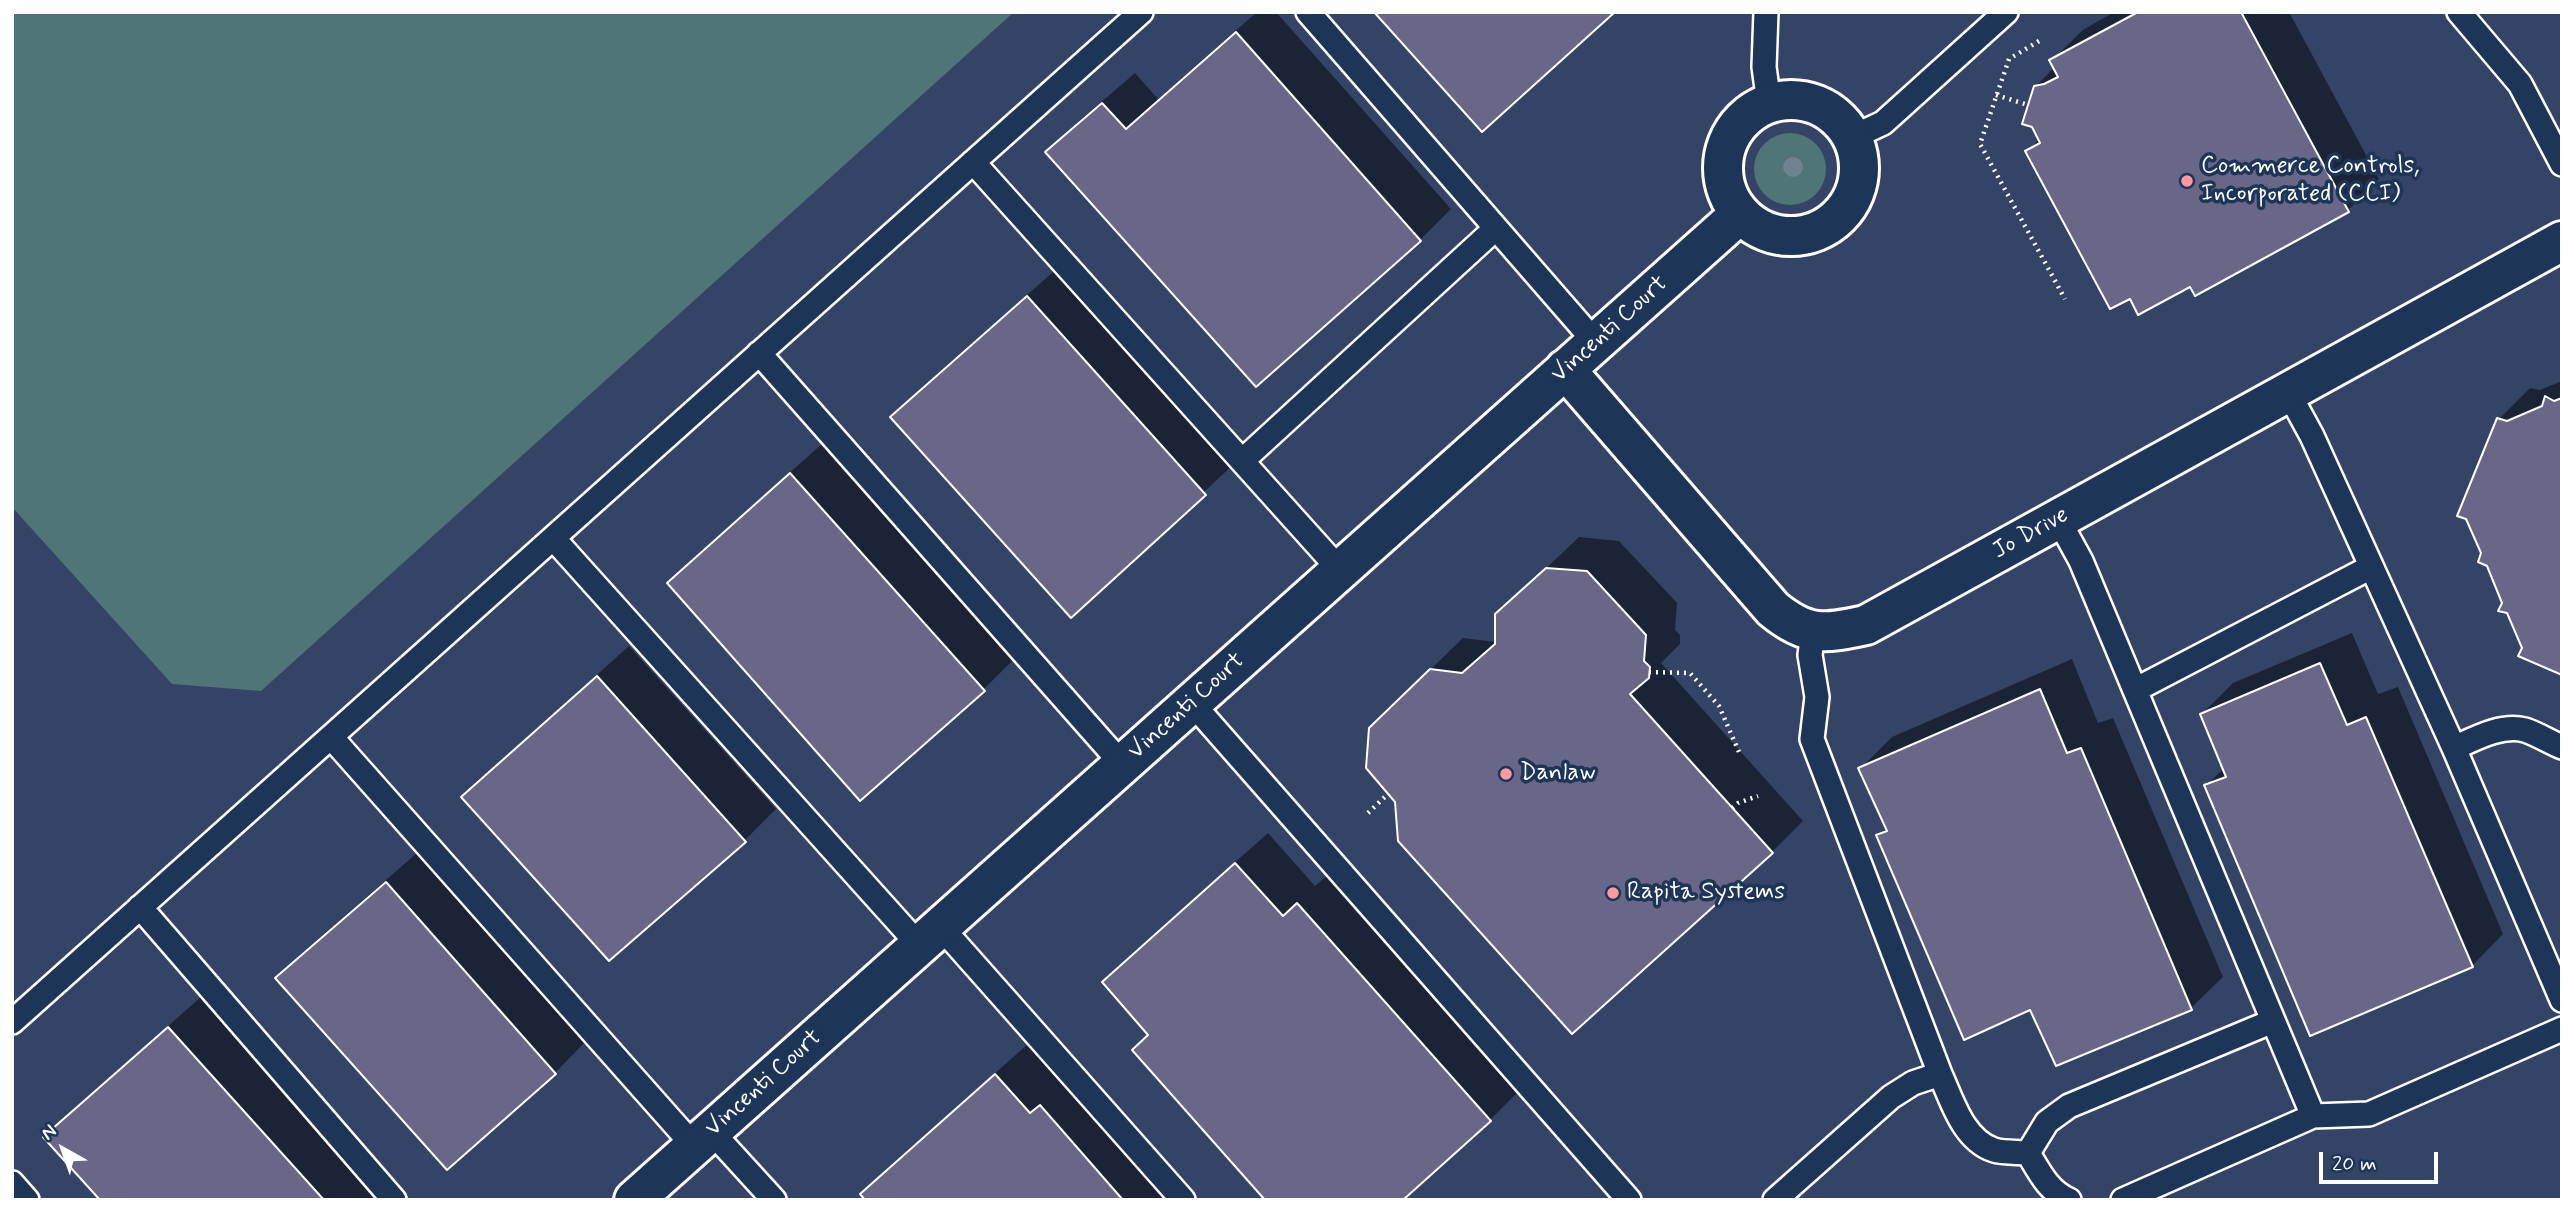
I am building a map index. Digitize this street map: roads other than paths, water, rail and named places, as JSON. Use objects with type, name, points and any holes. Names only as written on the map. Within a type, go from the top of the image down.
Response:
[{"type":"street","points":[[1793,99],[1817,104],[1838,117],[1853,137],[1859,156],[1859,177],[1854,198],[1842,215],[1824,229],[1802,237],[1779,236],[1758,229],[1740,214],[1727,195],[1723,173],[1724,151],[1741,122],[1749,114],[1769,103],[1793,99]]},
{"type":"street","name":"Vincenti Court","points":[[634,1200],[1740,214]]},
{"type":"street","name":"Jo Drive","points":[[1813,632],[1839,631],[1866,625],[2562,241]]},
{"type":"street","points":[[1565,369],[1773,609],[1791,624],[1813,632]]},
{"type":"lane","points":[[12,1022],[1141,12]]},
{"type":"lane","points":[[1308,12],[1596,343]]},
{"type":"lane","points":[[1766,12],[1764,67],[1769,103]]},
{"type":"lane","points":[[1853,137],[1884,123],[2006,12]]},
{"type":"lane","points":[[2459,12],[2520,83],[2562,164]]},
{"type":"lane","points":[[973,162],[1340,570]]},
{"type":"lane","points":[[1242,461],[1496,228]]},
{"type":"lane","points":[[759,353],[1122,764]]},
{"type":"lane","points":[[2288,392],[2312,436],[2454,748],[2562,1000]]},
{"type":"lane","points":[[2058,519],[2081,561],[2313,1116]]},
{"type":"lane","points":[[553,538],[1183,1200]]},
{"type":"lane","points":[[2135,690],[2371,567]]},
{"type":"lane","points":[[1813,632],[1810,655],[1817,697],[1812,739],[1940,1074],[1964,1125],[1979,1140],[1994,1149],[2028,1153]]},
{"type":"lane","points":[[1192,702],[1629,1200]]},
{"type":"lane","points":[[2454,748],[2507,728],[2525,730],[2562,747]]},
{"type":"lane","points":[[331,737],[703,1139],[774,1200]]},
{"type":"lane","points":[[140,907],[394,1200]]},
{"type":"lane","points":[[2028,1153],[2047,1122],[2069,1106],[2273,1021]]},
{"type":"lane","points":[[2123,1200],[2313,1116],[2369,1114],[2562,1029]]},
{"type":"lane","points":[[1775,1200],[1891,1097],[1913,1083],[1940,1074]]},
{"type":"lane","points":[[2028,1153],[2047,1184],[2069,1200]]},
{"type":"lane","points":[[12,1182],[27,1200]]},
{"type":"place","name":"Commerce Controls, Incorporated (CCI)","points":[[2187,181]]},
{"type":"place","name":"Danlaw","points":[[1506,774]]},
{"type":"place","name":"Rapita Systems","points":[[1613,893]]}]
